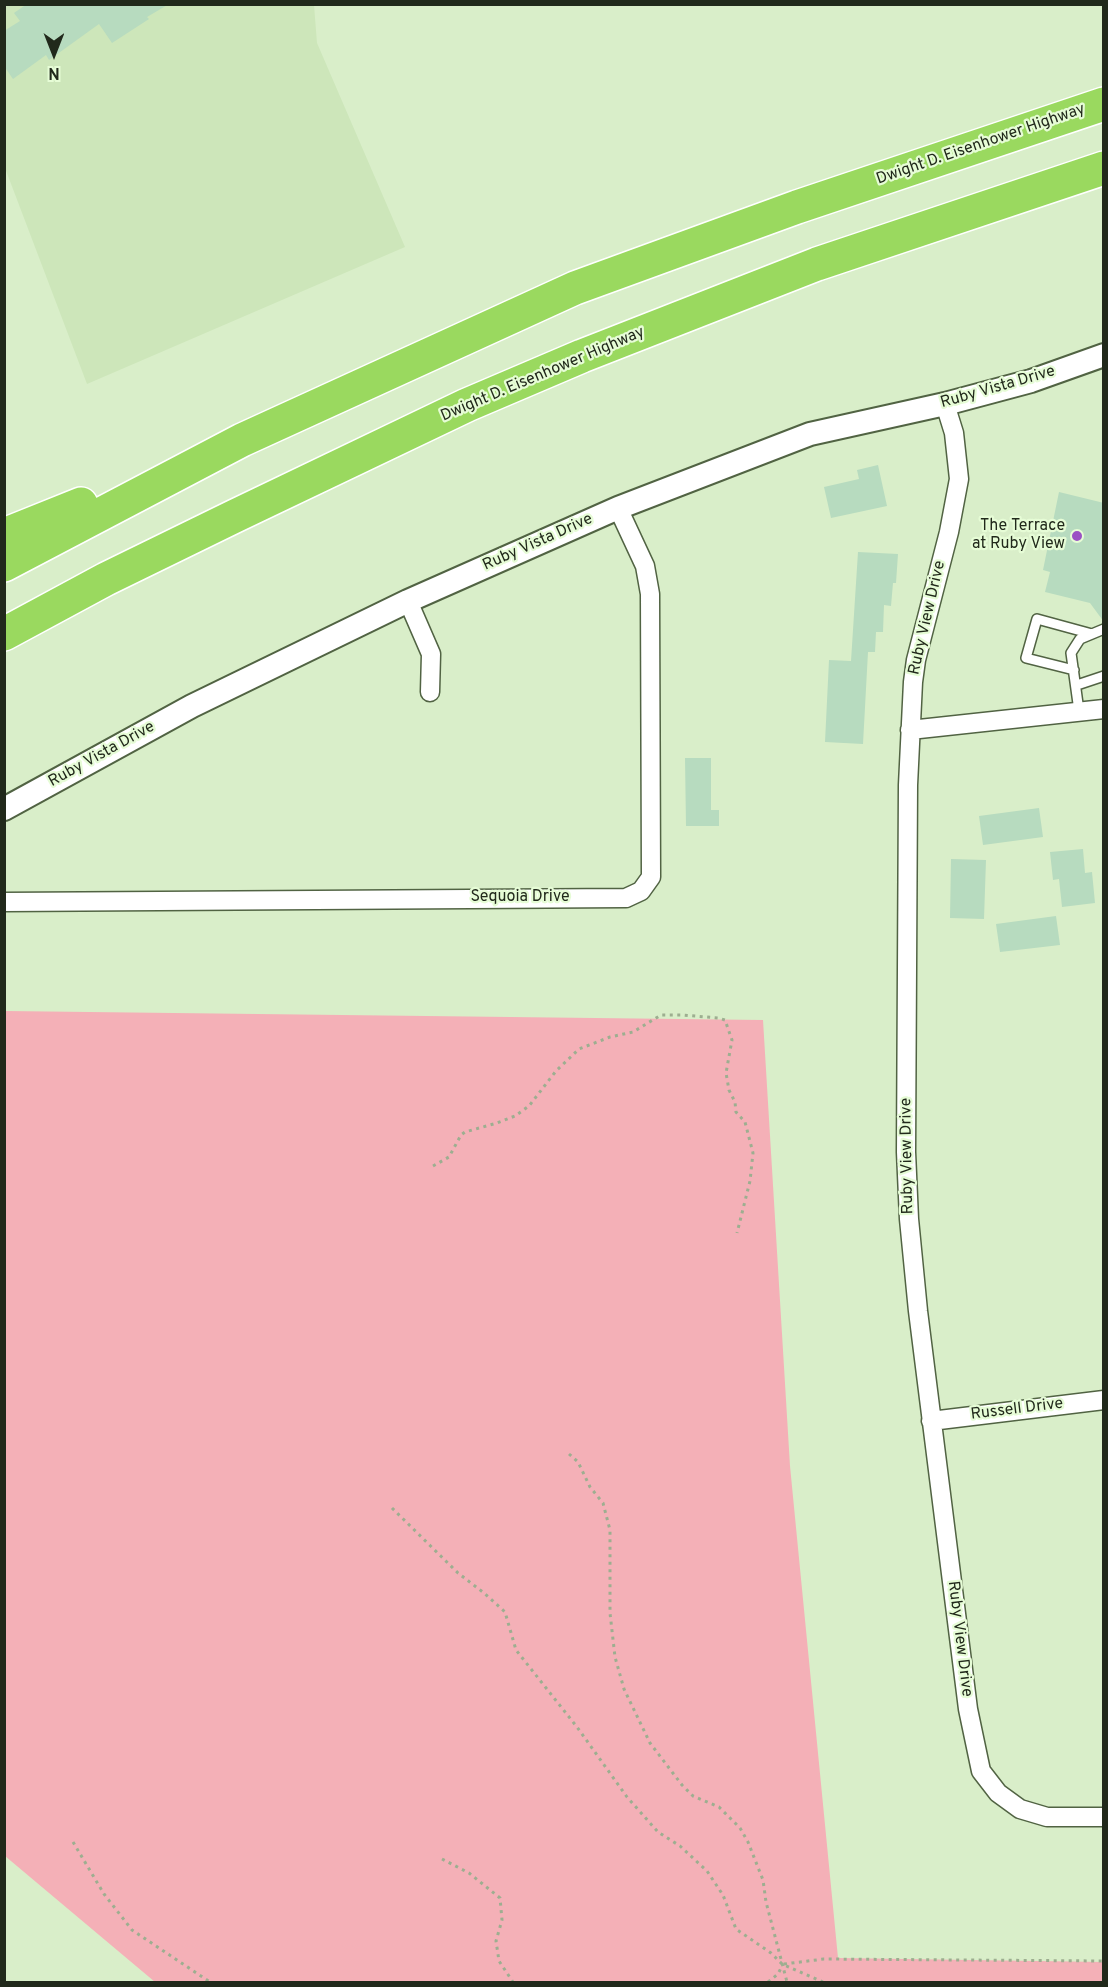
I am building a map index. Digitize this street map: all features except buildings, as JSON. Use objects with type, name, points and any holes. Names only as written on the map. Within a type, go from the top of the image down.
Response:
[{"type":"highway","name":"Dwight D. Eisenhower Highway","points":[[4,565],[242,441],[575,288],[797,207],[1104,104]]},
{"type":"highway","name":"Dwight D. Eisenhower Highway","points":[[4,634],[106,579],[235,516],[467,405],[582,356],[817,264],[1104,168]]},
{"type":"highway","points":[[4,535],[242,441]]},
{"type":"street","name":"Ruby Vista Drive","points":[[4,809],[192,705],[408,601],[618,508],[810,434],[945,404],[1030,381],[1104,355]]},
{"type":"street","name":"Ruby View Drive","points":[[945,404],[954,433],[959,479],[949,532],[916,660],[908,785],[906,1152],[909,1219],[918,1311],[968,1709],[981,1771],[998,1793],[1020,1809],[1047,1817],[1104,1816]]},
{"type":"street","name":"Sequoia Drive","points":[[4,902],[626,897],[641,891],[651,877],[650,594],[645,566],[618,508]]},
{"type":"street","points":[[408,601],[431,654],[430,692]]},
{"type":"street","points":[[910,730],[1104,709]]},
{"type":"street","name":"Russell Drive","points":[[931,1421],[1104,1400]]},
{"type":"lane","points":[[1074,670],[1026,658],[1037,619],[1092,634]]},
{"type":"lane","points":[[1079,711],[1071,653],[1080,639],[1104,629]]},
{"type":"lane","points":[[1077,685],[1104,676]]},
{"type":"path","points":[[433,1166],[449,1157],[465,1132],[515,1116],[529,1106],[556,1071],[579,1048],[633,1032],[661,1016],[718,1018],[725,1020],[732,1040],[726,1073],[736,1112],[745,1122],[753,1153],[750,1181],[737,1233]]},
{"type":"path","points":[[569,1454],[578,1462],[590,1487],[603,1503],[610,1530],[610,1613],[615,1657],[624,1689],[650,1743],[682,1785],[693,1796],[719,1807],[740,1828],[748,1842],[763,1880],[766,1902],[787,1983]]},
{"type":"path","points":[[392,1508],[458,1573],[505,1612],[516,1650],[577,1727],[627,1797],[658,1832],[680,1846],[707,1871],[723,1895],[736,1929],[771,1953],[782,1964],[823,1983]]},
{"type":"path","points":[[73,1842],[104,1893],[132,1930],[210,1983]]},
{"type":"path","points":[[442,1859],[469,1873],[500,1898],[502,1920],[496,1941],[499,1961],[513,1983]]},
{"type":"path","points":[[782,1964],[824,1959],[1104,1961]]},
{"type":"path","points":[[768,1983],[778,1974],[782,1964]]},
{"type":"shaded area","points":[[5,5],[314,5],[317,43],[405,247],[87,384],[5,168]]},
{"type":"shaded area","points":[[5,1011],[763,1020],[790,1466],[838,1958],[1103,1962],[1103,1982],[155,1982],[5,1856]]},
{"type":"place","name":"The Terrace at Ruby View","points":[[1077,536]]}]
